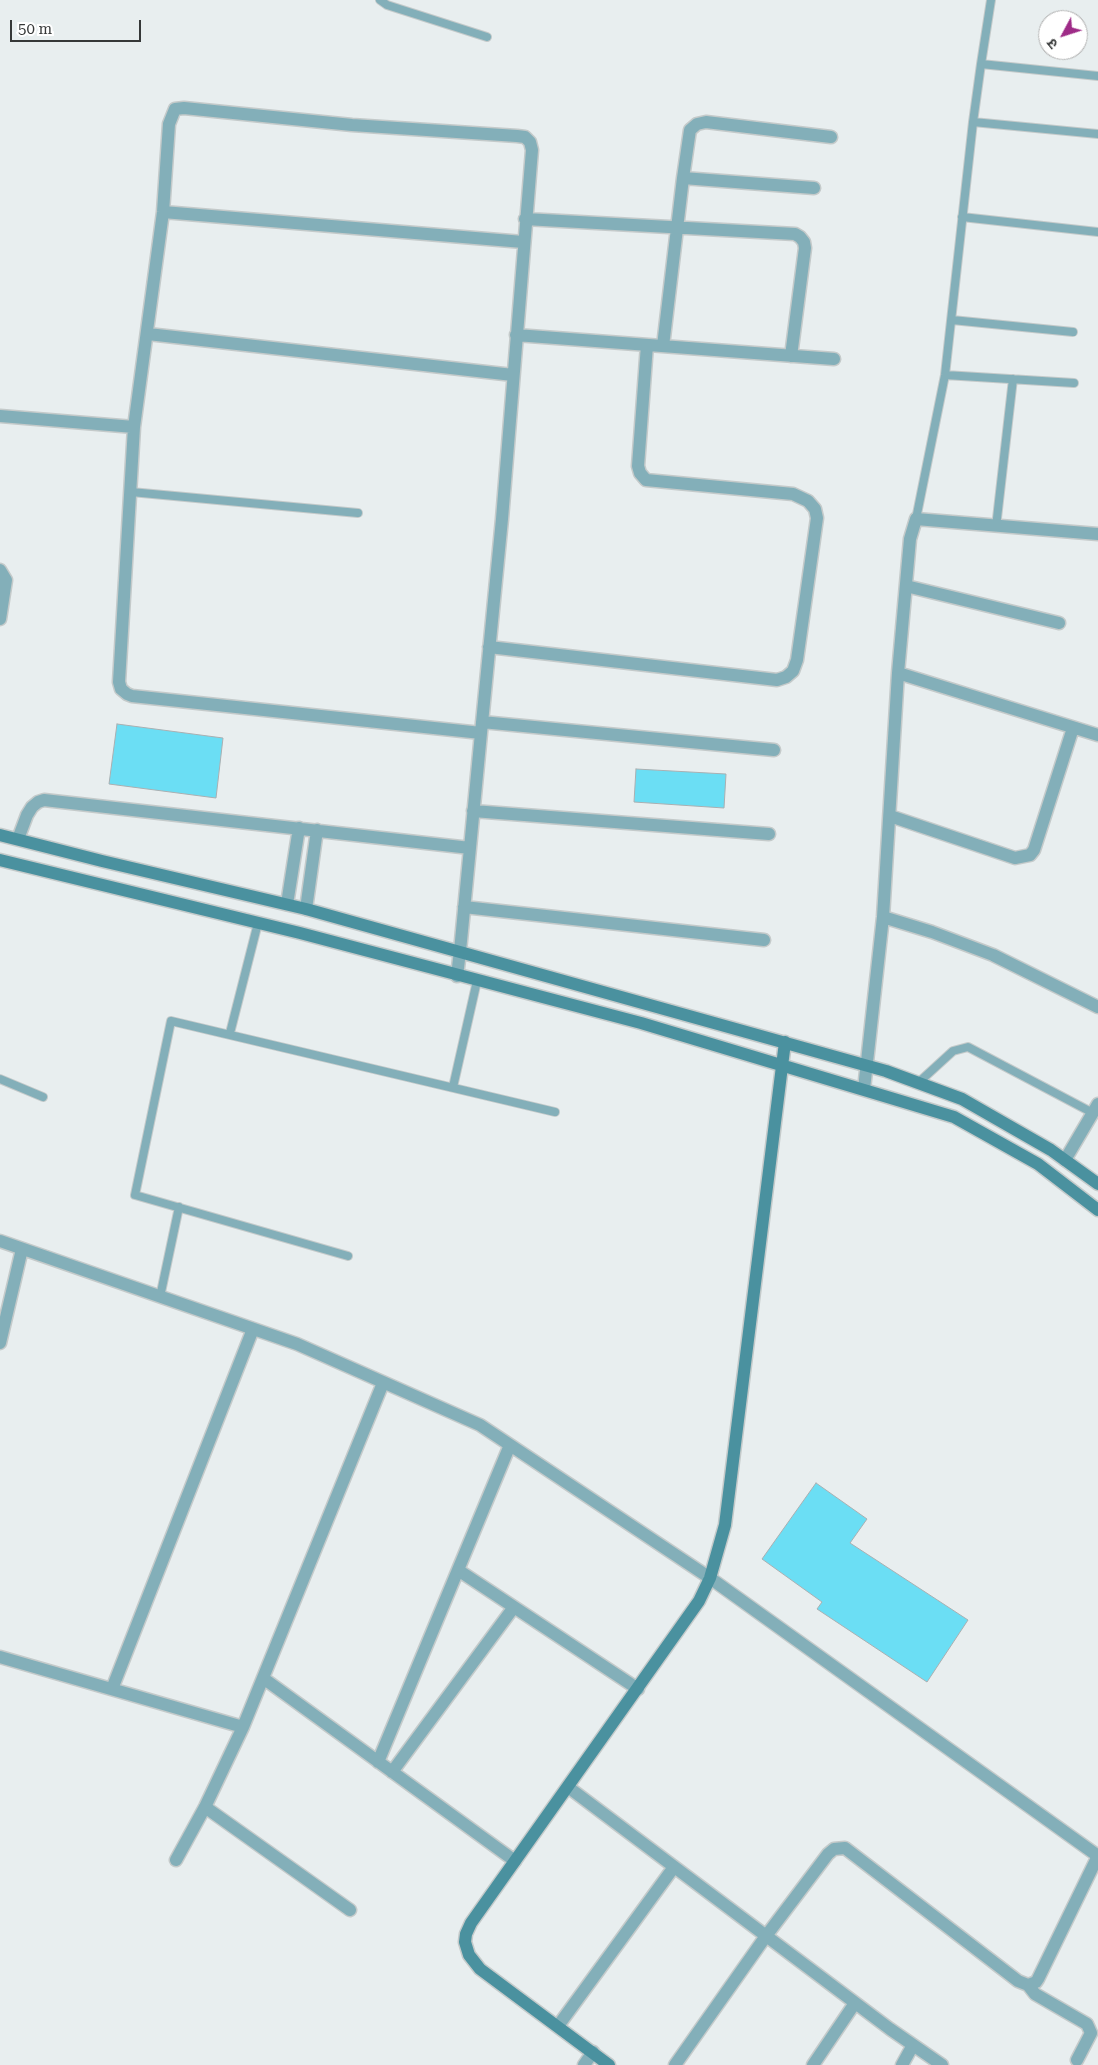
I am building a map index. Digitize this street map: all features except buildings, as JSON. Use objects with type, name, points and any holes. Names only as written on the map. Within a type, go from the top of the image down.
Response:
[{"type":"street","points":[[458,976],[482,728],[513,375],[532,150],[530,142],[525,137],[352,126],[184,108],[175,110],[169,124],[163,212],[134,427],[121,689],[127,694],[482,728],[774,750]]},
{"type":"street","points":[[663,346],[676,227],[690,130],[696,124],[706,122],[832,136]]},
{"type":"street","points":[[683,178],[814,188]]},
{"type":"street","points":[[163,212],[523,242]]},
{"type":"street","points":[[525,219],[795,234],[804,242],[805,248],[791,356]]},
{"type":"street","points":[[148,334],[513,375]]},
{"type":"street","points":[[516,335],[834,359]]},
{"type":"street","points":[[489,647],[777,680],[786,677],[793,671],[797,660],[817,518],[815,509],[808,501],[793,494],[646,480],[640,473],[638,466],[647,345]]},
{"type":"street","points":[[0,416],[134,427]]},
{"type":"street","points":[[864,1089],[883,917],[898,673],[910,539],[916,519],[1098,534]]},
{"type":"street","points":[[0,570],[6,580],[0,619]]},
{"type":"street","points":[[906,586],[1060,623]]},
{"type":"street","points":[[898,673],[1098,735]]},
{"type":"street","points":[[890,816],[1015,858],[1030,855],[1034,850],[1073,728]]},
{"type":"street","points":[[18,839],[32,807],[44,800],[470,848]]},
{"type":"street","points":[[473,811],[769,834]]},
{"type":"street","points":[[287,904],[299,828]]},
{"type":"street","points":[[306,909],[317,830]]},
{"type":"street","points":[[0,835],[306,909],[866,1065],[962,1099],[1051,1150],[1098,1184]]},
{"type":"street","points":[[0,860],[258,923],[641,1023],[954,1117],[1038,1164],[1098,1210]]},
{"type":"street","points":[[97,883],[102,861]]},
{"type":"street","points":[[464,907],[764,940]]},
{"type":"street","points":[[883,917],[932,932],[993,955],[1098,1007]]},
{"type":"street","points":[[609,2065],[480,1969],[469,1955],[465,1942],[466,1934],[471,1923],[514,1861],[699,1601],[710,1578],[726,1525],[785,1042]]},
{"type":"street","points":[[1065,1160],[1095,1109]]},
{"type":"street","points":[[0,1241],[297,1344],[480,1425],[710,1578],[1098,1856],[1038,1979],[1036,1982],[1028,1985]]},
{"type":"street","points":[[0,1343],[22,1249]]},
{"type":"street","points":[[112,1689],[253,1329]]},
{"type":"street","points":[[176,1860],[205,1807],[244,1726],[383,1382]]},
{"type":"street","points":[[378,1762],[510,1445]]},
{"type":"street","points":[[458,1570],[638,1689]]},
{"type":"street","points":[[392,1772],[514,1607]]},
{"type":"street","points":[[0,1657],[244,1726]]},
{"type":"street","points":[[263,1678],[514,1861]]},
{"type":"street","points":[[568,1787],[855,2003],[942,2065]]},
{"type":"street","points":[[205,1807],[350,1910]]},
{"type":"street","points":[[675,2065],[766,1936],[828,1854],[838,1847],[845,1848],[1018,1981],[1028,1985],[1035,1994],[1081,2019],[1090,2028],[1090,2037],[1077,2060]]},
{"type":"street","points":[[558,2026],[674,1867]]},
{"type":"street","points":[[813,2065],[855,2003]]},
{"type":"street","points":[[902,2065],[913,2045]]},
{"type":"street","points":[[584,2065],[592,2052]]},
{"type":"lane","points":[[380,0],[387,5],[487,37]]},
{"type":"lane","points":[[916,519],[945,375],[973,122],[991,0]]},
{"type":"lane","points":[[981,64],[1098,76]]},
{"type":"lane","points":[[973,122],[1098,134]]},
{"type":"lane","points":[[962,217],[1098,232]]},
{"type":"lane","points":[[952,320],[1073,332]]},
{"type":"lane","points":[[945,375],[1074,383]]},
{"type":"lane","points":[[996,527],[1013,379]]},
{"type":"lane","points":[[131,492],[358,513]]},
{"type":"lane","points":[[230,1033],[258,923]]},
{"type":"lane","points":[[453,1087],[477,981]]},
{"type":"lane","points":[[348,1256],[135,1195],[171,1021],[230,1033],[555,1112]]},
{"type":"lane","points":[[918,1083],[953,1051],[968,1047],[1095,1109]]},
{"type":"lane","points":[[0,1079],[43,1097]]},
{"type":"lane","points":[[160,1297],[178,1207]]}]
